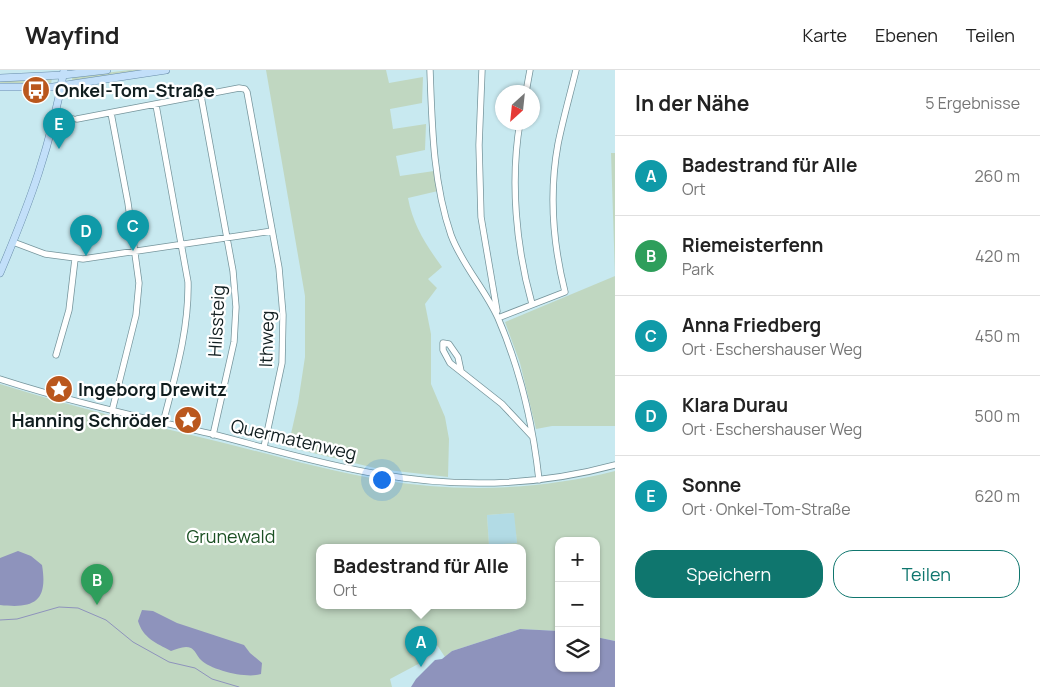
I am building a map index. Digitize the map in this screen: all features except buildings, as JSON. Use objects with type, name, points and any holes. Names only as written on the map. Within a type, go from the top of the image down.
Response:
[{"type":"main road","points":[[0,78],[107,70]]},
{"type":"main road","points":[[0,86],[61,86],[166,70]]},
{"type":"main road","points":[[0,273],[38,180],[55,120],[63,73]]},
{"type":"street","points":[[430,70],[437,173],[445,215],[459,255],[485,293],[498,318],[523,391],[534,437],[539,480]]},
{"type":"street","points":[[482,70],[479,145],[481,217],[498,318]]},
{"type":"street","points":[[527,85],[530,70]]},
{"type":"street","points":[[498,318],[565,292],[554,230],[554,188],[558,143],[576,70]]},
{"type":"street","name":"Ithweg","points":[[201,96],[239,88],[245,89],[247,92],[272,231],[281,284],[284,347],[280,379],[264,447]]},
{"type":"street","points":[[55,120],[63,121],[201,96]]},
{"type":"street","name":"Hilssteig","points":[[201,96],[235,289],[234,342],[213,435]]},
{"type":"street","points":[[156,105],[188,282],[188,315],[163,423]]},
{"type":"street","points":[[111,113],[140,283],[136,315],[112,411]]},
{"type":"street","points":[[519,130],[516,200],[519,238],[532,304]]},
{"type":"street","points":[[13,242],[44,254],[74,258],[136,252],[272,231]]},
{"type":"street","points":[[56,355],[69,310],[74,258]]},
{"type":"street","points":[[461,371],[454,351],[449,344],[443,343],[443,350],[447,360],[513,413],[534,437]]},
{"type":"street","name":"Quermatenweg","points":[[0,379],[112,411],[378,474],[417,480],[478,483],[539,480],[615,465]]},
{"type":"shaded area","points":[[515,513],[517,543],[489,544],[487,515]]},
{"type":"shaded area","points":[[18,551],[31,556],[42,565],[43,587],[41,595],[30,604],[22,606],[0,605],[0,558]]},
{"type":"shaded area","points":[[142,610],[153,611],[177,623],[244,645],[262,663],[261,674],[238,674],[213,667],[201,660],[194,650],[189,647],[171,651],[143,632],[138,621]]},
{"type":"shaded area","points":[[520,629],[555,631],[555,672],[600,672],[600,638],[615,641],[615,687],[411,687],[416,679],[435,660],[442,659],[452,651]]},
{"type":"green space","points":[[130,70],[151,70],[72,82],[72,77]]},
{"type":"green space","points":[[266,70],[386,70],[389,83],[423,77],[422,103],[390,109],[393,129],[426,124],[425,150],[396,156],[400,176],[434,171],[438,191],[408,198],[413,217],[421,234],[442,267],[428,279],[437,288],[425,304],[431,334],[431,384],[445,417],[449,439],[448,477],[379,469],[288,447],[298,403],[305,357],[305,296]]},
{"type":"green space","points":[[52,78],[51,84],[0,83],[0,80]]},
{"type":"green space","points":[[611,153],[615,153],[615,276]]},
{"type":"green space","points":[[615,276],[615,426],[552,426],[536,429],[520,363],[505,322]]},
{"type":"green space","name":"Grunewald","points":[[0,384],[109,415],[382,480],[441,487],[499,488],[558,482],[615,471],[615,641],[600,638],[600,537],[555,537],[555,631],[520,629],[452,651],[445,657],[437,645],[422,662],[390,679],[392,687],[0,687]]},
{"type":"waterway","points":[[0,620],[17,619],[59,607],[78,608],[106,620],[133,642],[169,662],[195,668],[212,679],[239,687]]},
{"type":"place","name":"Onkel-Tom-Straße","points":[[36,90]]},
{"type":"place","name":"Sonne","points":[[59,149]]},
{"type":"place","name":"Anna Friedberg","points":[[133,251]]},
{"type":"place","name":"Klara Durau","points":[[86,256]]},
{"type":"place","name":"Ingeborg Drewitz","points":[[59,389]]},
{"type":"place","name":"Hanning Schröder","points":[[188,420]]},
{"type":"place","name":"Riemeisterfenn","points":[[97,605]]},
{"type":"place","name":"Badestrand für Alle","points":[[421,667]]}]
